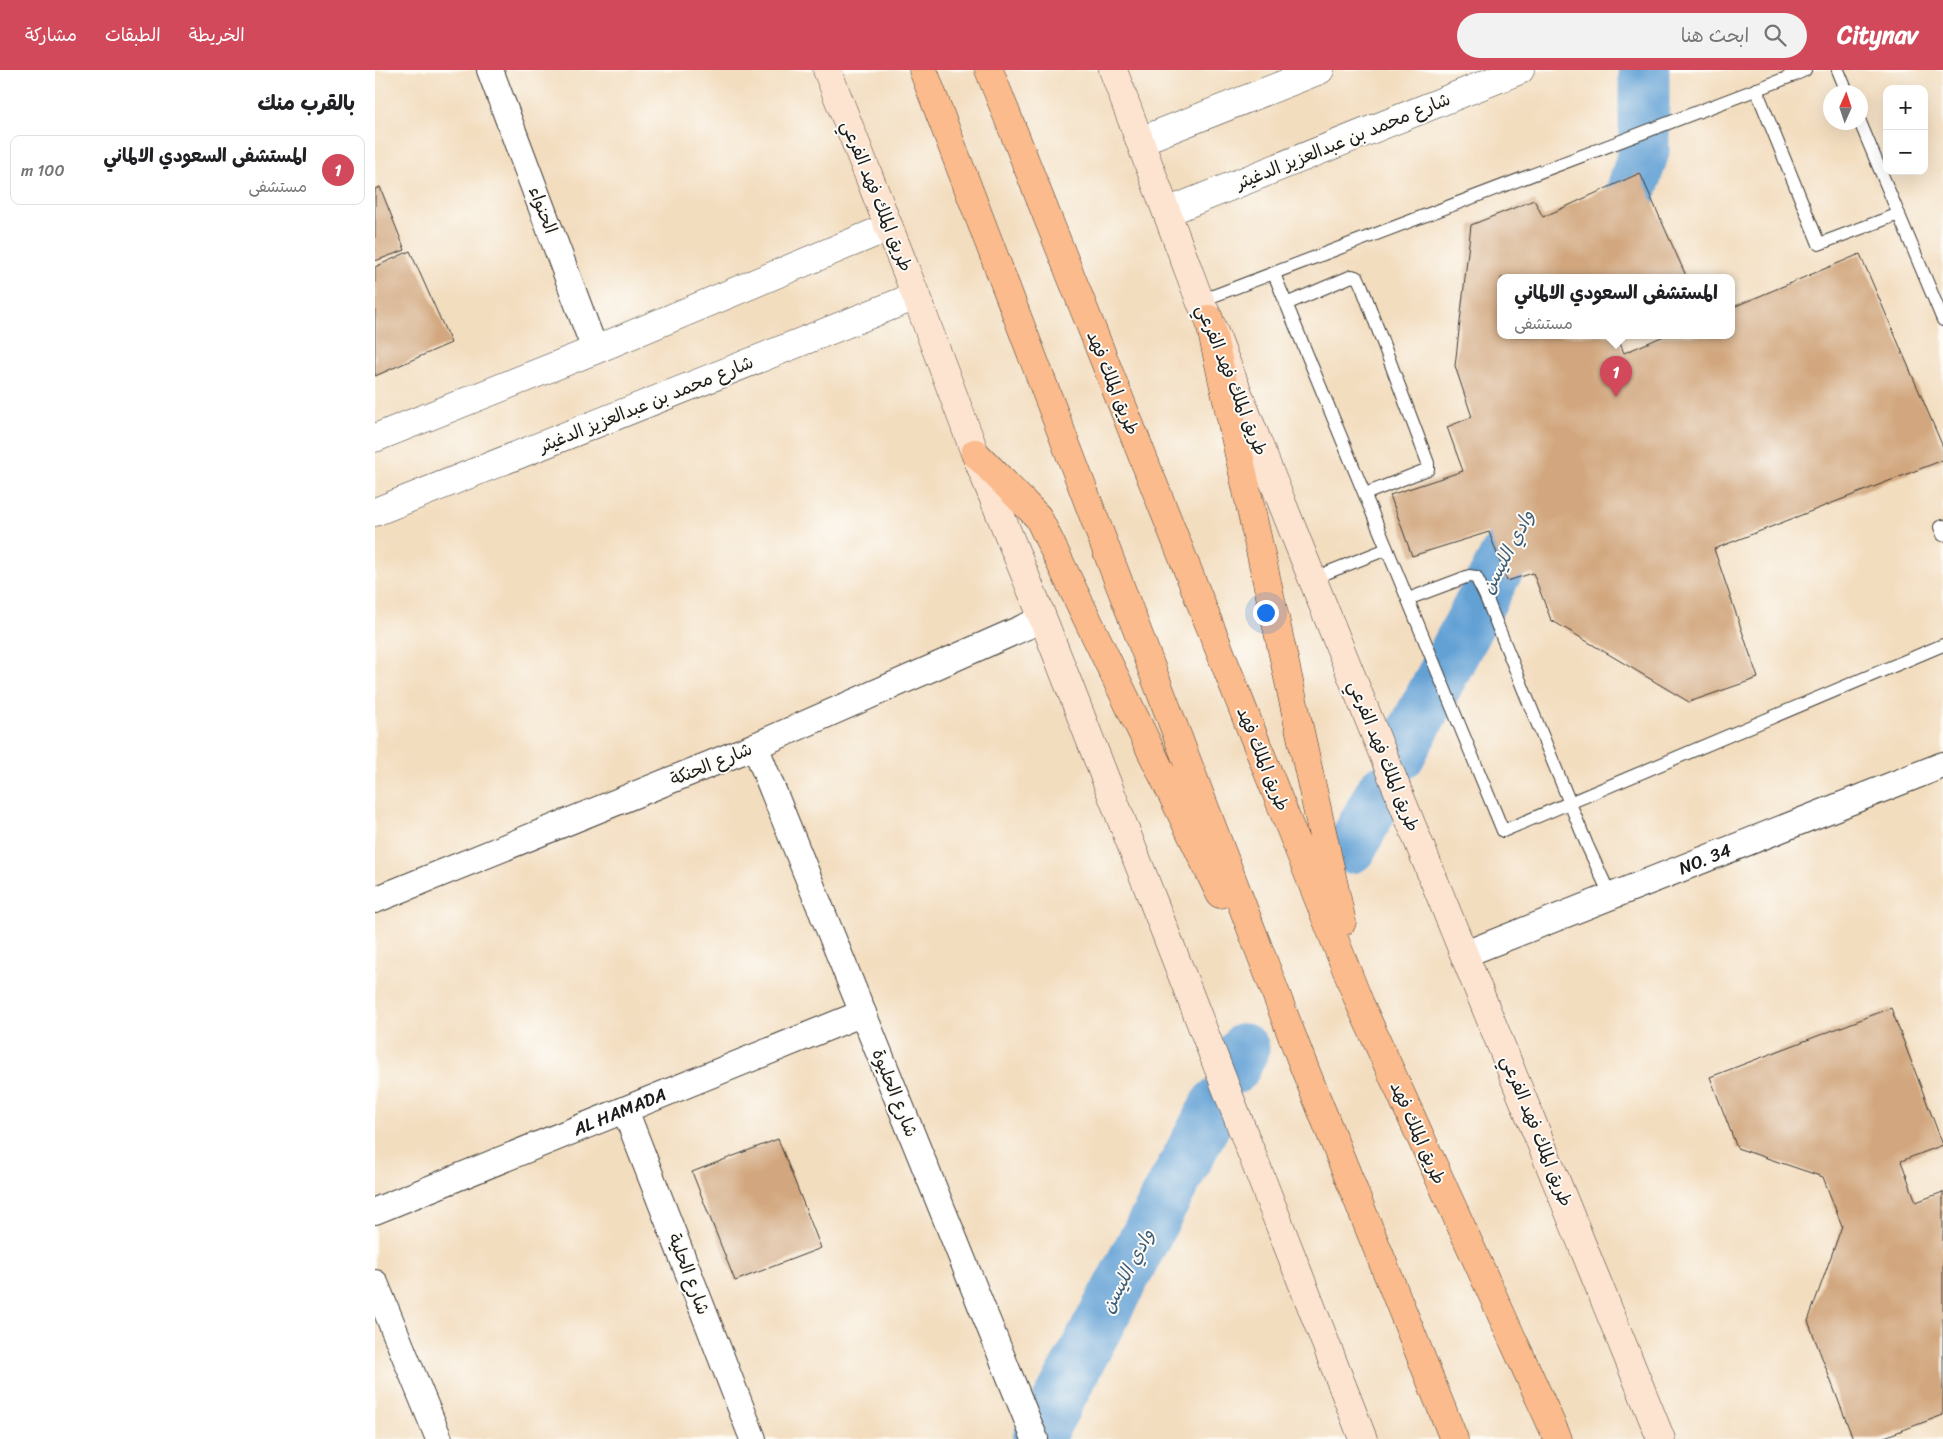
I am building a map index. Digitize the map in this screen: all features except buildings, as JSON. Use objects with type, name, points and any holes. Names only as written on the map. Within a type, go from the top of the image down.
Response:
[{"type":"highway","points":[[923,70],[1302,1062],[1454,1439]]},
{"type":"highway","name":"طريق الملك فهد","points":[[989,70],[1360,1004],[1558,1439]]},
{"type":"highway","points":[[1204,310],[1360,1004]]},
{"type":"highway","points":[[975,453],[1038,517],[1302,1062]]},
{"type":"main road","name":"طريق الملك فهد الفرعي","points":[[827,70],[916,296],[975,453],[1043,619],[1363,1439]]},
{"type":"main road","name":"طريق الملك فهد الفرعي","points":[[1113,70],[1204,310],[1311,579],[1661,1439]]},
{"type":"street","name":"الحنواء","points":[[490,70],[595,350]]},
{"type":"street","points":[[1141,141],[1320,70]]},
{"type":"street","name":"شارع محمد بن عبدالعزيز الدغيثر","points":[[1167,212],[1520,70]]},
{"type":"street","points":[[375,438],[595,350],[889,227]]},
{"type":"street","name":"شارع محمد بن عبدالعزيز الدغيثر","points":[[375,512],[916,296]]},
{"type":"street","name":"شارع الحنكة","points":[[375,900],[755,746],[1043,619]]},
{"type":"street","name":"شارع الحليوة","points":[[755,746],[1035,1439]]},
{"type":"street","name":"NO. 34","points":[[1465,954],[1943,765]]},
{"type":"street","name":"AL HAMADA","points":[[375,1211],[863,1013]]},
{"type":"street","name":"شارع الحلية","points":[[625,1110],[753,1439]]},
{"type":"street","points":[[375,1283],[439,1439]]},
{"type":"lane","points":[[1204,310],[1274,274],[1756,89],[1791,73],[1805,70]]},
{"type":"lane","points":[[1838,70],[1844,85]]},
{"type":"lane","points":[[1756,89],[1819,244],[1899,214]]},
{"type":"lane","points":[[1863,130],[1943,320]]},
{"type":"lane","points":[[1274,274],[1503,831],[1943,645]]},
{"type":"lane","points":[[1287,304],[1351,276],[1358,278],[1362,287],[1428,462],[1428,469],[1365,494]]},
{"type":"lane","points":[[1943,526],[1940,527],[1943,535]]},
{"type":"lane","points":[[1311,579],[1387,549]]},
{"type":"lane","points":[[1408,600],[1469,576],[1476,577],[1611,897]]},
{"type":"waterway","name":"وادي الليسن","points":[[1605,274],[1644,151],[1644,70]]},
{"type":"waterway","name":"وادي الليسن","points":[[1400,755],[1533,503]]},
{"type":"waterway","name":"وادي الليسن","points":[[1351,848],[1382,790]]},
{"type":"waterway","name":"وادي الليسن","points":[[1234,1069],[1244,1049]]},
{"type":"waterway","name":"وادي الليسن","points":[[1038,1439],[1216,1104]]},
{"type":"place","name":"المستشفى السعودي الالماني","points":[[1616,397]]}]
